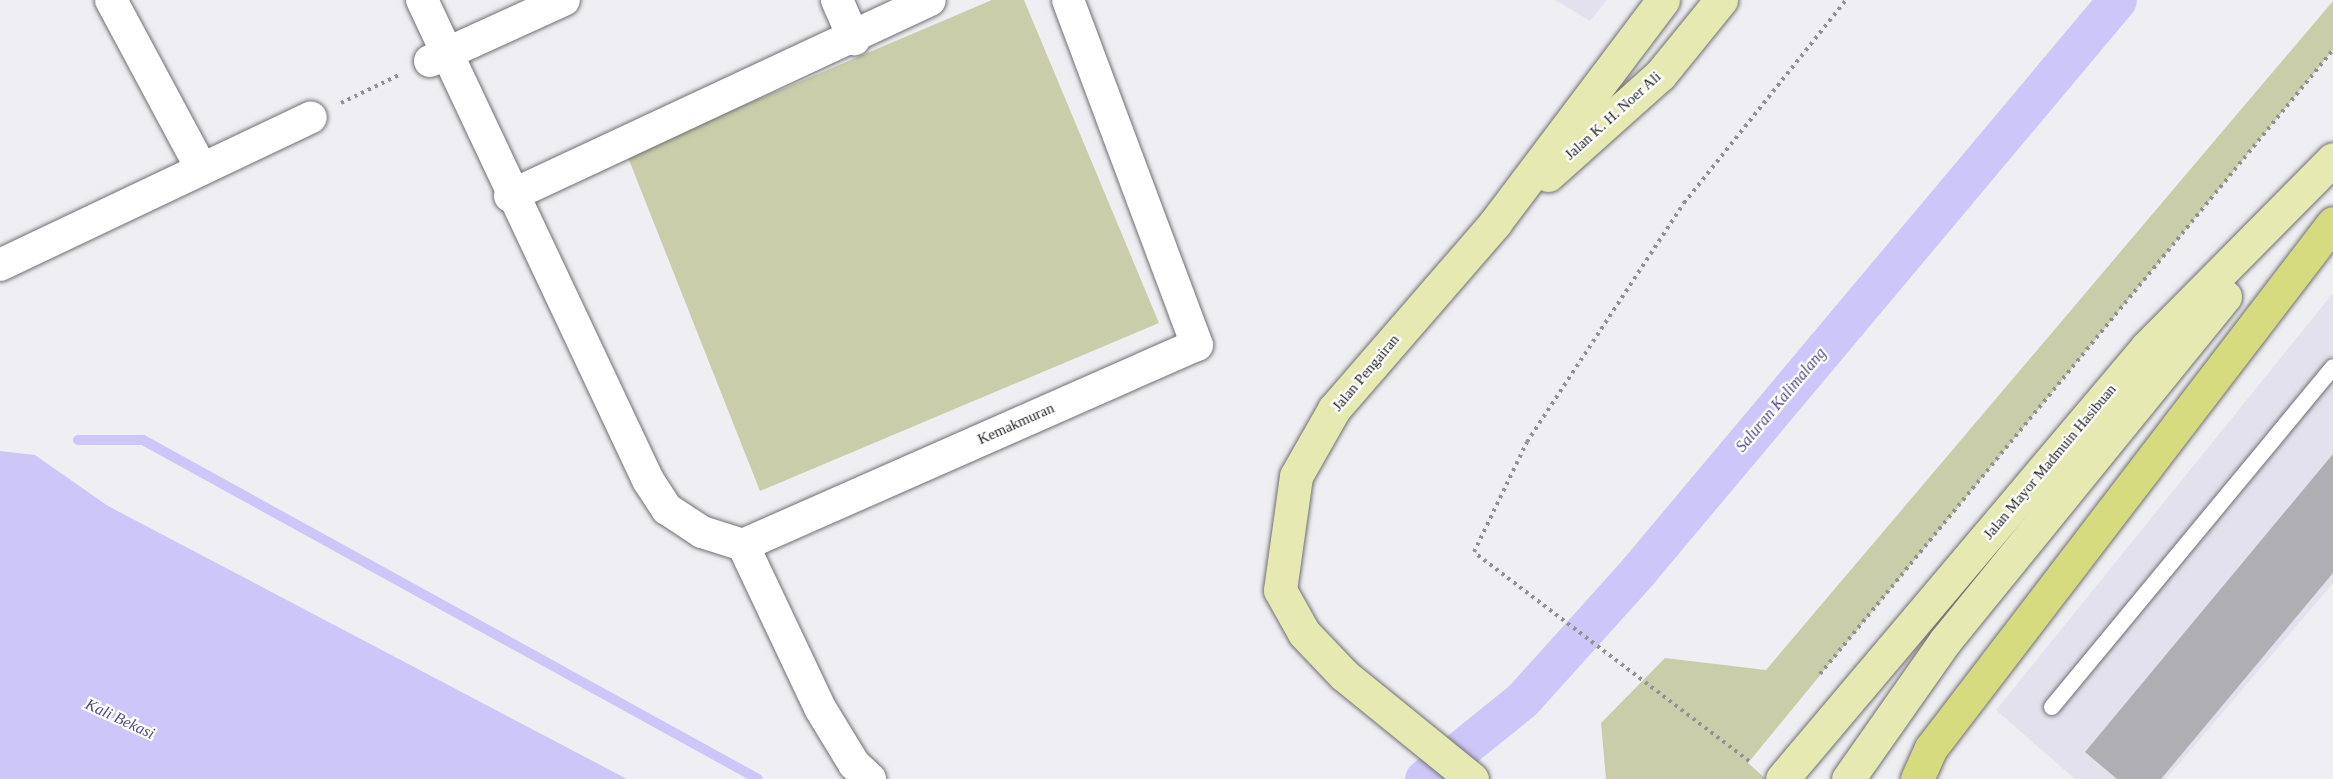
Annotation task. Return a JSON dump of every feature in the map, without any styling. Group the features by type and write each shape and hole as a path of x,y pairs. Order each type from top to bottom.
{"highway":[{"path":"1917,779 1931,748 2333,223"}],"main road":[{"name":"Jalan Pengairan","path":"1472,779 1344,675 1304,633 1281,590 1296,476 1334,409 1495,222 1663,0"},
{"name":"Jalan K. H. Noer Ali","path":"1495,222 1660,75 1721,0"},
{"name":"Jalan Mayor Madmuin Hasibuan","path":"1782,779 2147,347 2333,159"},
{"name":"Jalan Mayor Madmuin Hasibuan","path":"1848,779 1945,641 2333,165"}],"street":[{"path":"111,0 201,168"},
{"path":"422,0 438,57 510,196 654,489 667,509 702,532 743,545 820,708 854,764 870,779"},
{"path":"438,57 564,0"},
{"path":"837,0 854,39"},
{"path":"510,196 854,39 930,0"},
{"name":"Kemakmuran","path":"743,545 1197,345 1068,0"},
{"path":"0,265 311,117"}],"lane":[{"path":"2052,707 2333,368"}],"path":[{"path":"1755,754 1748,763 1474,552 1527,442 1684,203 1846,0"},
{"path":"1815,680 2333,50"},
{"path":"311,117 438,57"}],"shaded area":[{"path":"1555,0 1607,0 1590,21"},
{"path":"2333,293 2333,583 2166,779 2075,779 1996,710"}],"green space":[{"path":"992,0 1024,0 1159,323 760,491 627,155"},
{"path":"2333,1 2333,50 1748,763 1766,779 1606,779 1601,723 1665,658 1766,670"}],"water":[{"name":"Kali Bekasi","path":"0,451 35,455 108,506 627,779 0,779"}],"building":[{"path":"2333,454 2333,573 2161,779 2117,779 2085,752"}],"waterway":[{"name":"Saluran Kalimalang","path":"1424,779 1522,700 1638,571 2117,0"},
{"path":"78,440 143,440 758,779"}]}
